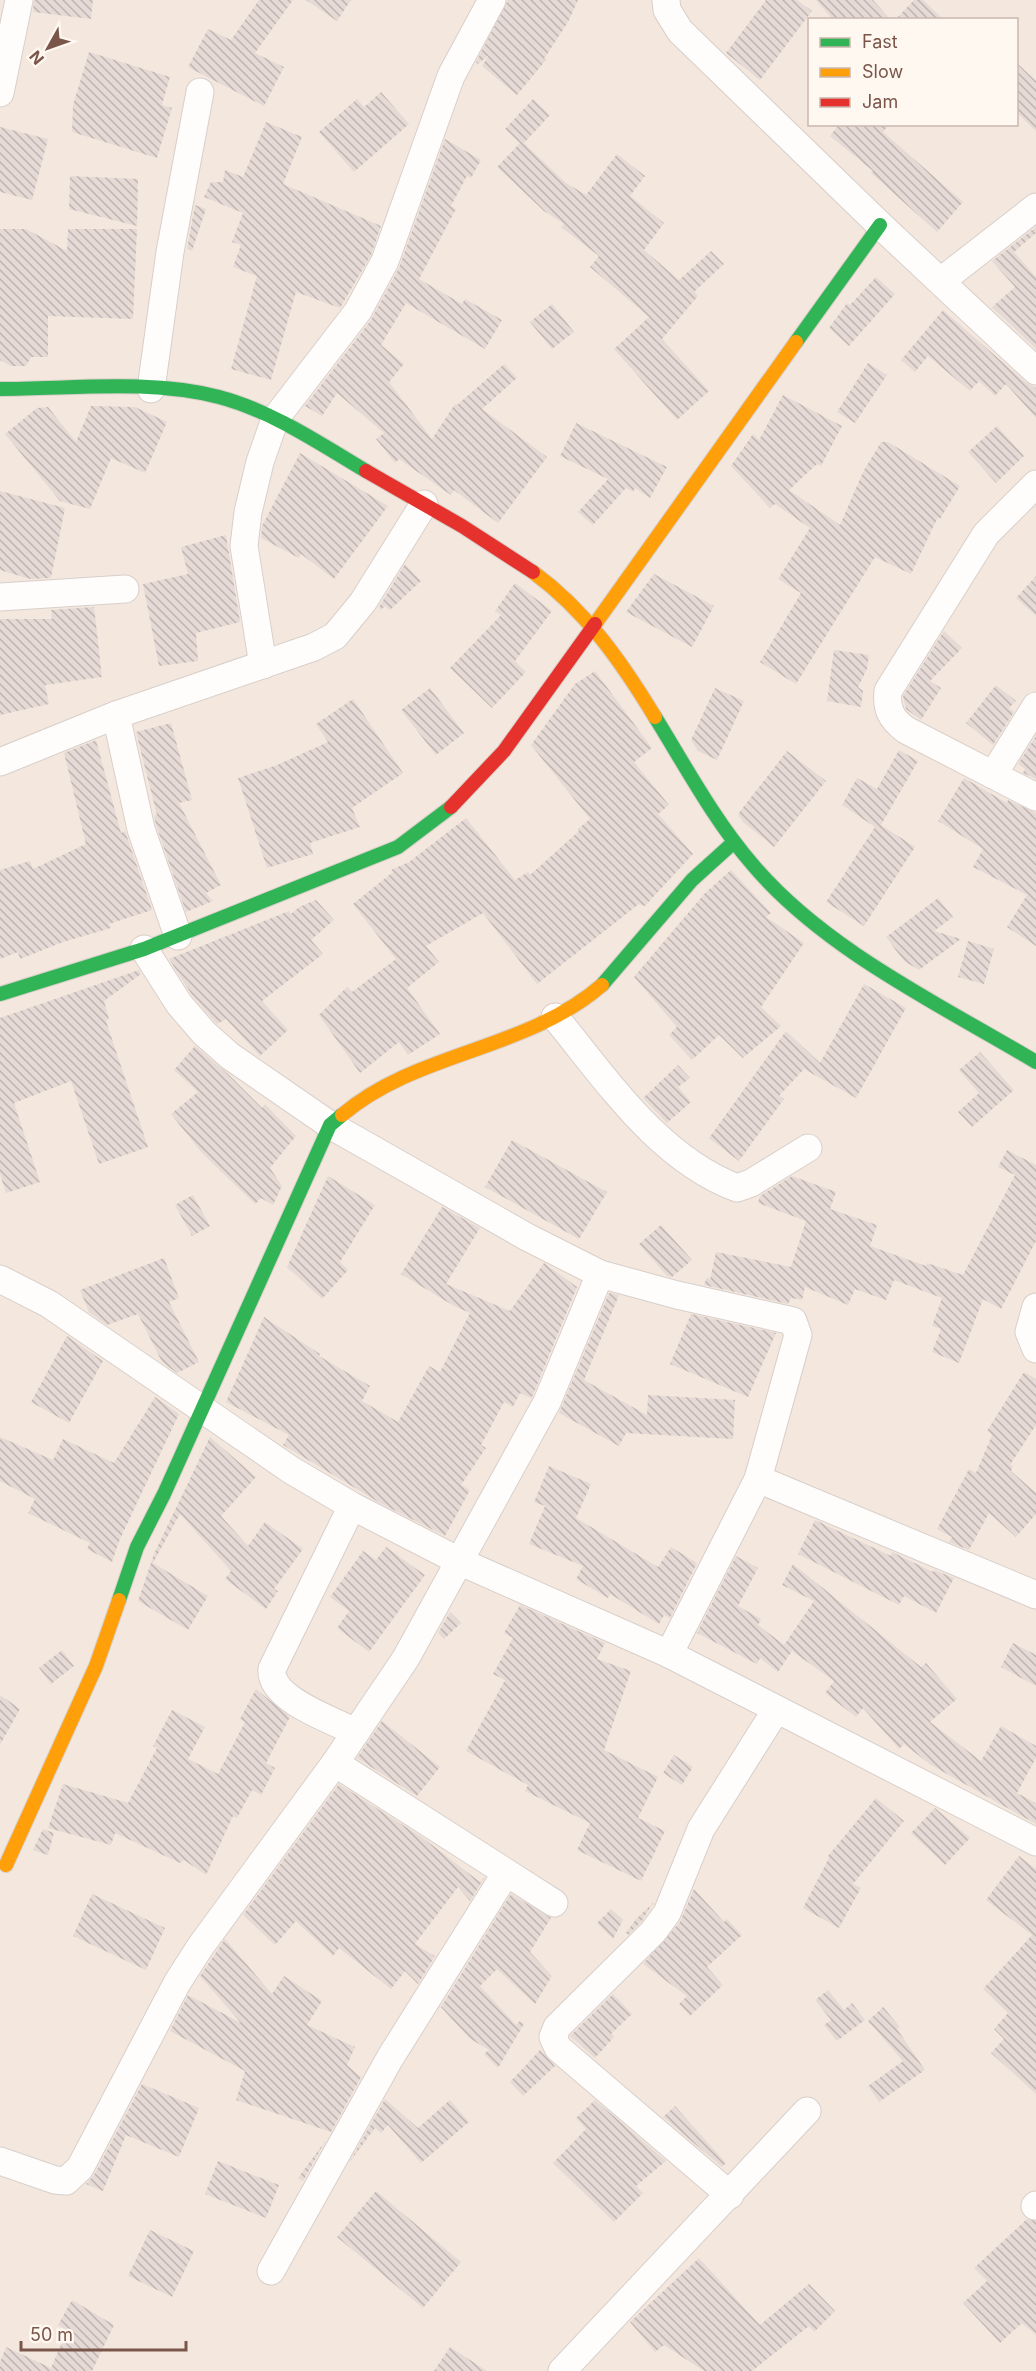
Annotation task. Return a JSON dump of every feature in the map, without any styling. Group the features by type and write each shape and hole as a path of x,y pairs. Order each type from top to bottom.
{"street":[{"path":"0,93 19,0"},
{"path":"263,665 244,546 248,512 260,462 275,419 358,312 371,290 385,261 451,76 492,0"},
{"path":"666,0 667,10 680,31 880,225 1036,371"},
{"path":"151,389 170,252 200,92"},
{"path":"941,280 1036,207"},
{"path":"0,993 144,949 398,847 447,811 504,751 880,225"},
{"path":"0,389 151,389 196,392 235,402 275,419 496,546 557,591 593,625 637,685 734,842 780,893 844,944 1036,1062"},
{"path":"1036,484 986,534 888,691 889,714 897,723 1036,797"},
{"path":"0,762 116,715 314,647 335,636 363,602 424,504"},
{"path":"0,597 125,589"},
{"path":"993,775 1036,706"},
{"path":"116,715 141,829 178,936"},
{"path":"6,1865 96,1666 137,1547 330,1125 363,1097 388,1082 531,1030 580,1003 604,983 692,879 734,842"},
{"path":"144,949 179,1004 204,1033 230,1056 330,1125 527,1237 600,1274 677,1295 793,1321 798,1335 758,1479 669,1654"},
{"path":"555,1017 631,1110 661,1140 719,1181 737,1188 750,1183 808,1148"},
{"path":"0,2161 55,2180 66,2181 73,2177 188,1965 335,1763 406,1658 461,1562 547,1402 600,1274"},
{"path":"0,1280 49,1304 291,1470 352,1506 461,1562 669,1654 1036,1842"},
{"path":"1036,1307 1029,1332 1036,1349"},
{"path":"758,1479 1036,1595"},
{"path":"352,1506 272,1669 271,1677 282,1694 356,1732"},
{"path":"730,2195 558,2048 553,2037 557,2028 653,1932 667,1913 701,1829 776,1710"},
{"path":"335,1763 554,1903"},
{"path":"271,2271 390,2058 506,1873"},
{"path":"562,2371 807,2111"}],"shaded area":[{"path":"0,0 1036,0 1036,2371 0,2371"}],"building":[{"path":"34,0 93,0 91,19 33,12"},
{"path":"259,0 293,0 255,53 284,67 264,106 188,67 208,29 231,40"},
{"path":"306,0 351,0 337,21"},
{"path":"508,0 578,0 568,22 544,59 546,60 517,95 482,66 489,55 478,64 476,62"},
{"path":"766,0 797,0 812,11 760,80 726,53"},
{"path":"816,0 873,0 889,18 831,18"},
{"path":"914,0 923,0 942,18 897,18"},
{"path":"89,52 170,77 162,105 172,108 157,158 72,132 73,105"},
{"path":"1018,64 1036,81 1036,131 1018,114"},
{"path":"381,92 409,124 354,172 319,132 357,99 364,107"},
{"path":"533,99 550,115 524,143 566,183 586,195 617,154 645,176 630,196 664,223 644,250 679,280 711,251 724,264 694,292 698,296 662,339 709,391 677,420 614,349 649,317 590,267 599,256 561,227 564,224 544,211 497,167 520,143 505,129"},
{"path":"266,122 302,137 283,184 381,226 371,255 340,308 296,292 271,380 231,369 257,276 233,267 241,245 232,242 243,213 204,197 211,182 223,182 225,170 243,177"},
{"path":"838,126 888,126 883,132 963,202 937,232 871,173 873,171 830,136"},
{"path":"0,127 48,139 32,200 0,192"},
{"path":"445,139 481,160 471,178 467,176 451,206 456,209 419,279 462,304 465,299 502,320 485,349 406,303 381,345 404,364 389,382 432,439 455,404 457,405 504,364 517,378 482,409 547,457 498,523 454,490 451,495 399,459 395,463 376,439 384,433 337,393 322,416 305,406 371,320 399,268"},
{"path":"70,176 138,179 137,226 69,209"},
{"path":"195,205 206,209 192,251 187,249"},
{"path":"1036,227 1036,233 1014,252 1036,277 1036,349 992,307 1015,287 992,261"},
{"path":"0,229 26,229 67,251 68,229 137,229 133,319 48,316 48,357 31,357 26,366 11,366 0,360"},
{"path":"876,277 895,294 849,346 829,328 847,303 850,305"},
{"path":"552,304 574,332 552,349 530,322"},
{"path":"943,310 1025,382 1036,388 1036,418 1006,384 995,396 979,381 970,391 928,356 915,372 901,360"},
{"path":"868,363 887,375 855,423 837,412"},
{"path":"783,395 842,426 821,466 817,464 789,490 840,525 863,472 881,442 888,442 960,486 940,519 938,517 911,574 875,557 796,684 760,662 801,593 778,579 810,528 775,504 770,508 731,466 753,434 759,440"},
{"path":"91,406 135,407 167,422 145,473 111,458 90,509 60,501 5,434 37,408 48,407 76,442"},
{"path":"576,423 667,467 650,498 635,488 633,492 626,488 593,525 578,512 608,479 560,456"},
{"path":"997,426 1024,456 996,483 968,452"},
{"path":"300,453 388,506 334,579 301,554 299,558 261,538 262,526"},
{"path":"0,491 65,508 51,578 30,579 0,570"},
{"path":"226,535 240,622 196,633 198,661 159,666 143,584 188,574 181,547"},
{"path":"405,564 421,581 390,610 385,606 381,610 379,607"},
{"path":"654,574 714,606 692,647 626,612"},
{"path":"1036,576 1036,616 1016,598"},
{"path":"515,583 552,611 515,661 526,672 492,708 450,668 501,615 495,611"},
{"path":"94,607 102,677 45,685 49,704 0,715 0,619 52,619 51,610"},
{"path":"944,631 962,648 930,681 941,688 921,720 906,709 903,696"},
{"path":"834,650 869,655 867,669 858,687 863,691 861,707 827,701"},
{"path":"595,671 652,748 634,762 669,805 658,814 693,854 645,906 639,904 537,984 483,913 426,946 439,962 407,988 440,1034 408,1055 399,1042 360,1073 319,1015 347,987 352,992 396,959 353,904 393,872 391,870 409,862 466,818 515,880 528,872 530,875 579,831 578,829 590,819 531,745 575,684"},
{"path":"996,685 1016,701 1009,708 1014,712 993,745 966,723"},
{"path":"430,688 464,733 436,755 401,710"},
{"path":"715,688 744,701 717,760 698,751 691,740"},
{"path":"353,699 403,773 352,808 360,827 310,843 313,854 267,868 238,778 277,765 328,742 316,724"},
{"path":"171,723 192,800 179,803 221,885 206,893 213,901 186,912 156,825 154,816 157,815 136,732"},
{"path":"1036,736 1036,779 1023,773 1025,769 1018,764"},
{"path":"96,740 121,833 125,831 152,910 109,924 111,928 63,942 20,959 18,952 0,959 0,870 30,861 33,869 86,844 64,753"},
{"path":"899,750 918,761 881,825 915,847 864,926 826,902 875,827 842,805 857,778 877,789"},
{"path":"787,751 826,781 774,847 743,822 738,814"},
{"path":"964,778 1007,803 1008,800 1036,813 1036,946 1007,927 1027,895 973,867 983,849 938,821"},
{"path":"731,870 771,913 766,917 804,943 761,1007 781,1026 743,1058 719,1035 692,1060 669,1035 677,1027 634,977 705,893"},
{"path":"938,898 953,917 934,931 961,939 919,970 904,961 886,937"},
{"path":"316,900 334,920 311,940 323,954 262,1001 288,1030 260,1056 226,1019 217,1024 215,1022 192,995 169,959 289,911 291,914 299,907"},
{"path":"968,941 994,949 984,984 958,977"},
{"path":"139,970 141,974 104,1001 109,1019 106,1021 148,1147 99,1164 71,1081 14,1103 40,1182 6,1193 0,1174 0,1018"},
{"path":"864,984 906,1008 856,1098 804,1069 779,1096 784,1099 739,1161 709,1138 786,1031 820,1063"},
{"path":"195,1046 228,1074 262,1108 265,1104 296,1136 270,1168 282,1186 273,1205 261,1198 255,1204 202,1153 171,1114 198,1092 174,1070"},
{"path":"980,1052 1014,1090 972,1127 958,1112 979,1093 959,1070"},
{"path":"678,1065 690,1078 678,1087 691,1102 667,1123 643,1098"},
{"path":"512,1140 607,1192 579,1239 485,1187"},
{"path":"1007,1150 1036,1165 1036,1241 1001,1309 983,1299 959,1363 932,1352 941,1329 932,1326 942,1298 894,1280 886,1300 855,1289 848,1305 805,1287 802,1300 791,1298 788,1304 704,1285 707,1277 710,1280 716,1252 791,1267 806,1221 758,1203 760,1196 792,1176 836,1192 830,1209 877,1225 870,1246 926,1266 927,1263 963,1275 1015,1175 998,1167"},
{"path":"328,1176 375,1205 340,1262 348,1270 322,1299 287,1267"},
{"path":"193,1195 210,1226 192,1236 175,1205"},
{"path":"442,1207 480,1228 446,1284 510,1311 544,1263 577,1287 533,1395 531,1398 520,1393 513,1407 504,1402 481,1445 486,1448 461,1485 470,1490 445,1536 380,1503 283,1445 289,1435 226,1402 264,1317 320,1354 319,1356 370,1386 362,1401 398,1422 429,1366 440,1372 470,1313 401,1274"},
{"path":"661,1225 692,1260 672,1277 667,1276 639,1244"},
{"path":"164,1258 179,1298 169,1302 199,1362 177,1373 162,1362 138,1314 107,1325 89,1312 80,1290"},
{"path":"609,1293 619,1295 584,1380 647,1415 648,1395 735,1400 733,1439 626,1433 619,1446 559,1413"},
{"path":"691,1314 776,1333 748,1397 670,1364"},
{"path":"67,1336 103,1361 69,1423 31,1402"},
{"path":"1024,1372 1036,1379 1036,1425 1010,1465 1013,1466 1011,1471 1036,1493 1036,1514 1016,1537 989,1513 969,1550 949,1542 952,1537 937,1529 969,1469 976,1473 992,1435 987,1431"},
{"path":"155,1397 179,1414 120,1539 112,1562 87,1549 90,1543 28,1513 35,1499 0,1481 0,1437 53,1460 63,1439 114,1463"},
{"path":"210,1437 256,1477 221,1516 248,1546 265,1522 303,1549 274,1589 278,1591 266,1609 225,1579 231,1571 180,1514 153,1563 208,1596 188,1630 138,1601 154,1554"},
{"path":"549,1466 591,1484 576,1518 658,1567 671,1547 697,1563 670,1618 664,1615 659,1624 610,1594 608,1598 576,1579 583,1566 529,1544 545,1506 534,1502"},
{"path":"815,1520 891,1556 892,1552 933,1572 934,1570 954,1578 936,1613 904,1596 899,1605 798,1554"},
{"path":"386,1547 425,1575 369,1652 337,1628 349,1611 330,1597 363,1551 376,1560"},
{"path":"736,1556 758,1568 738,1606 761,1619 758,1625 784,1645 814,1601 782,1585 793,1564 921,1667 926,1663 957,1699 930,1722 981,1761 1001,1726 1036,1746 1036,1758 1017,1793 1036,1803 1036,1824 931,1765 904,1744 899,1749 863,1708 856,1717 825,1693 834,1681 792,1651 778,1672 760,1658 757,1664 697,1633"},
{"path":"520,1605 605,1643 597,1659 631,1671 604,1750 658,1777 638,1818 665,1831 641,1881 577,1850 590,1823 525,1791 528,1785 466,1751 505,1680 493,1674 513,1638 504,1633"},
{"path":"450,1612 461,1623 444,1639 438,1633"},
{"path":"1013,1643 1036,1655 1036,1686 1001,1667"},
{"path":"62,1650 74,1666 51,1684 39,1668"},
{"path":"256,1689 290,1717 266,1763 275,1768 261,1795 252,1790 237,1818 233,1816 206,1875 184,1860 180,1863 115,1833 111,1845 48,1828 63,1784 128,1803 157,1748 153,1746 172,1710 205,1727 188,1759 218,1774 245,1722 240,1719"},
{"path":"0,1695 20,1709 0,1745"},
{"path":"382,1721 440,1767 417,1796 357,1758"},
{"path":"674,1755 693,1767 682,1785 663,1773"},
{"path":"339,1784 423,1838 480,1882 485,1877 470,1901 458,1887 415,1944 435,1956 418,1984 405,1971 391,1989 339,1948 333,1956 296,1921 275,1945 243,1915"},
{"path":"876,1798 904,1821 853,1884 861,1888 839,1928 803,1908 828,1856"},
{"path":"935,1808 970,1838 945,1865 911,1833"},
{"path":"43,1829 54,1833 48,1855 33,1850"},
{"path":"1019,1856 1036,1869 1036,2094 991,2053 1004,2039 994,2029 1008,2013 983,1989 1032,1935 986,1900"},
{"path":"694,1889 724,1922 727,1919 742,1935 707,1967 723,1985 690,2016 679,2004 687,1996 643,1964 680,1922"},
{"path":"92,1894 165,1928 146,1970 73,1936"},
{"path":"511,1894 551,1918 530,1952 552,1976 535,2004 497,1969 480,1986 516,2025 520,2021 524,2024 498,2068 484,2054 489,2050 469,2038 441,2007"},
{"path":"654,1902 641,1922 628,1935 626,1933 636,1919"},
{"path":"611,1909 623,1920 613,1939 597,1923"},
{"path":"225,1939 272,1994 284,1976 322,2001 307,2025 355,2047 347,2065 361,2077 331,2132 236,2100 245,2071 170,2031 188,1995 241,2023 200,1976"},
{"path":"828,1990 844,2010 852,2003 865,2020 837,2041 824,2025 831,2020 815,2000"},
{"path":"613,1994 632,2014 611,2034 614,2037 595,2058 570,2036"},
{"path":"883,2007 900,2027 897,2029 925,2070 879,2102 868,2086 903,2061 868,2021"},
{"path":"540,2050 555,2066 523,2096 510,2082"},
{"path":"142,2084 199,2108 179,2157 126,2135 103,2191 86,2184 94,2175"},
{"path":"385,2099 418,2128 450,2100 469,2122 421,2163 388,2125 381,2133 375,2128 349,2163"},
{"path":"595,2100 666,2161 636,2186 643,2193 614,2222 553,2163 586,2129 576,2118"},
{"path":"675,2106 726,2163 722,2167 663,2117"},
{"path":"326,2140 303,2181 298,2178"},
{"path":"218,2161 279,2185 266,2218 205,2194"},
{"path":"376,2191 461,2262 423,2308 337,2237"},
{"path":"1027,2219 1036,2221 1036,2335 1022,2323 1000,2343 963,2303 987,2281 974,2268"},
{"path":"150,2230 194,2251 172,2297 128,2276"},
{"path":"699,2258 760,2325 809,2284 835,2311 814,2332 809,2326 752,2371 704,2371 664,2345 655,2352 630,2322"},
{"path":"72,2300 114,2325 92,2371 0,2371 0,2362 6,2347 51,2368 67,2331 58,2325"},
{"path":"450,2347 487,2371 434,2371"}],"traffic: fast":[{"path":"796,342 880,225"},
{"path":"0,389 138,387 192,391 219,397 276,419 366,471"},
{"path":"655,717 726,830 753,865 782,896 849,950 1036,1062"},
{"path":"0,994 144,949 398,847 451,807"},
{"path":"602,985 692,880 734,842"},
{"path":"119,1600 137,1547 164,1494 330,1125 342,1115"}],"traffic: slow":[{"path":"595,624 796,342"},
{"path":"533,572 570,603 586,620 629,676 655,717"},
{"path":"342,1115 372,1094 404,1077 540,1024 572,1007 602,985"},
{"path":"6,1865 96,1666 119,1600"}],"traffic: jam":[{"path":"366,471 462,526 533,572"},
{"path":"451,807 504,751 595,624"}]}
